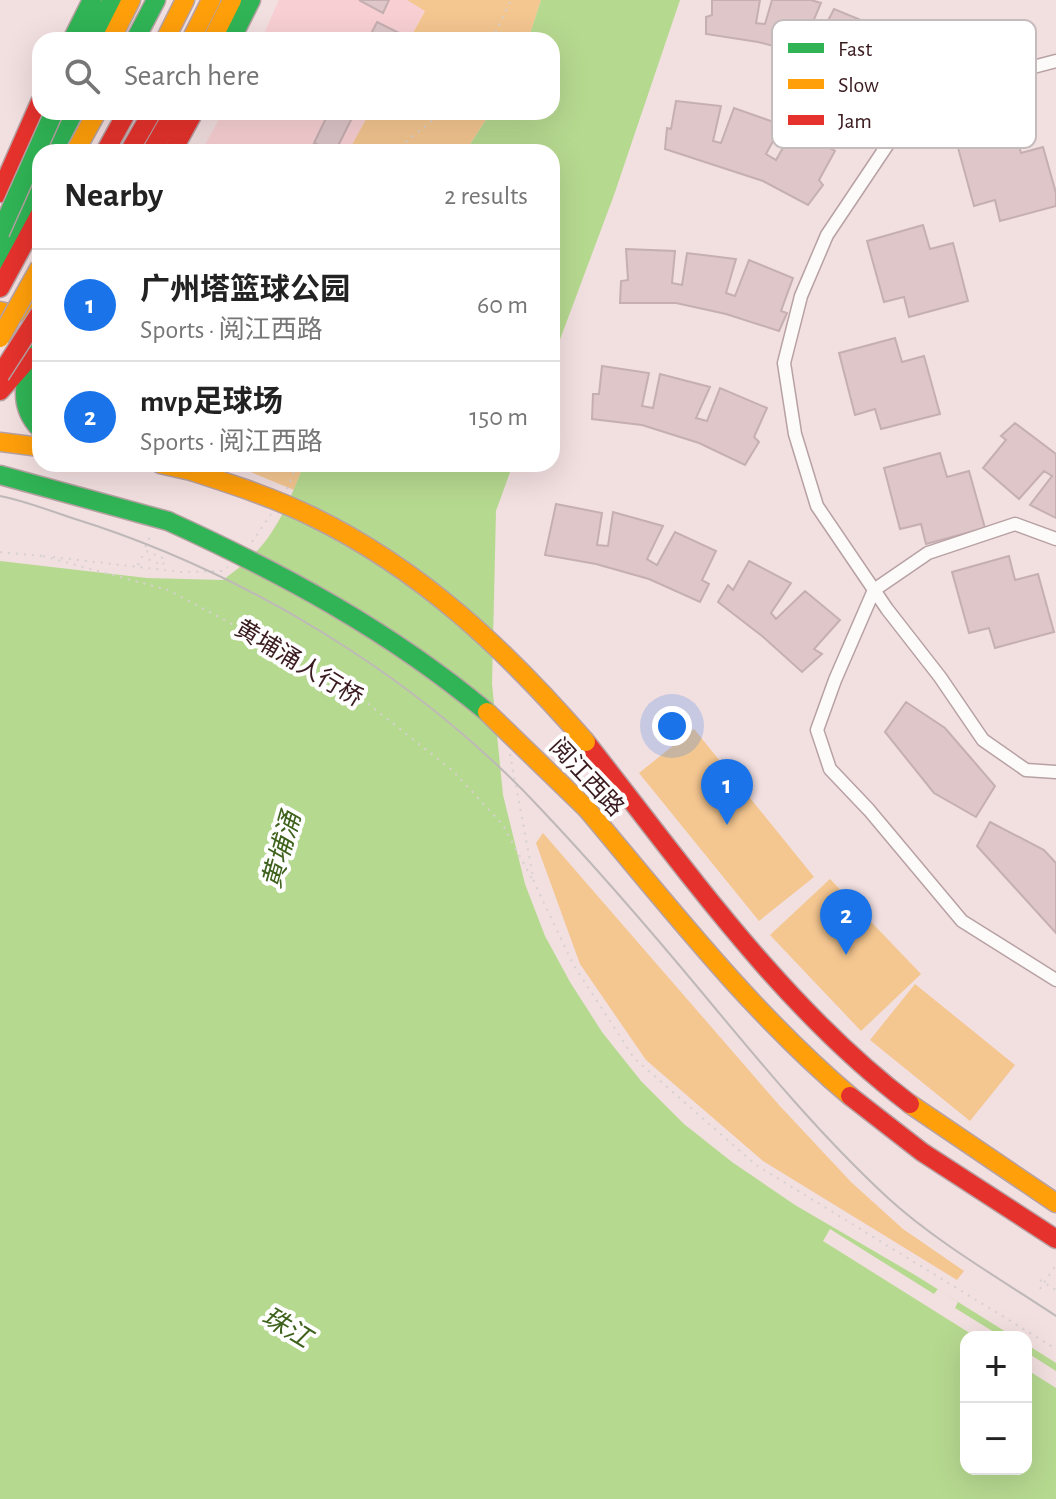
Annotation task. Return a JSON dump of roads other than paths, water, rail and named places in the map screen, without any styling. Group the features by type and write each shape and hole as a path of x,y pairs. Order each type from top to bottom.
{"main road":[{"path":"76,32 92,0"},
{"path":"95,32 112,0"},
{"path":"115,32 131,0"},
{"path":"139,32 156,0"},
{"path":"169,32 185,0"},
{"path":"195,32 211,0"},
{"path":"216,32 232,0"},
{"path":"235,32 251,0"},
{"path":"0,193 32,120"},
{"path":"40,144 50,120"},
{"path":"57,144 70,120"},
{"path":"79,144 93,120"},
{"path":"109,144 123,120"},
{"path":"134,144 147,120"},
{"path":"156,144 169,120"},
{"path":"176,144 190,120"},
{"path":"0,233 32,161"},
{"path":"0,219 32,184"},
{"path":"0,259 32,192"},
{"path":"0,288 32,229"},
{"path":"0,338 32,281"},
{"path":"0,311 18,315 32,304"},
{"path":"0,375 32,325"},
{"path":"0,352 15,355 32,350"},
{"path":"0,391 32,354"},
{"path":"32,364 22,395 32,419"},
{"path":"0,442 32,446"},
{"name":"阅江西路","path":"194,472 239,485 325,521 391,559 439,594 500,646 586,742 737,930 823,1026 888,1086 929,1118 1056,1203"},
{"name":"阅江西路","path":"0,475 160,526 281,576 379,633 491,715 587,809 708,952 797,1047 844,1091 940,1164 1056,1239"}],"street":[{"path":"1036,66 1056,61"},
{"path":"885,148 827,235 801,296 784,363 795,434 817,506 983,740 1026,770 1056,772"},
{"path":"1056,539 1015,524 928,553 874,590 817,730 830,769 869,810 962,921 1056,980"}],"water":[{"path":"541,0 680,0 614,195 560,340 560,144 470,144 486,120 560,120 560,32 531,32"},
{"path":"301,472 510,472 496,511 492,684 503,795 525,884 545,936 602,1032 641,1081 684,1124 732,1162 795,1205 1004,1331 960,1331 960,1475 1032,1475 1032,1348 1056,1363 1056,1499 0,1499 0,561 147,578 223,580 261,547 276,525"}],"tram line":[{"path":"0,496 136,540 200,567 323,633 382,671 437,713 490,758 560,829 644,923 793,1100 863,1174 927,1230 1056,1316"}],"place":[{"name":"广州塔篮球公园","path":"727,825"},
{"name":"mvp足球场","path":"846,955"}],"water label":[{"name":"黄埔涌","path":"281,850"},
{"name":"珠江","path":"287,1327"}]}
